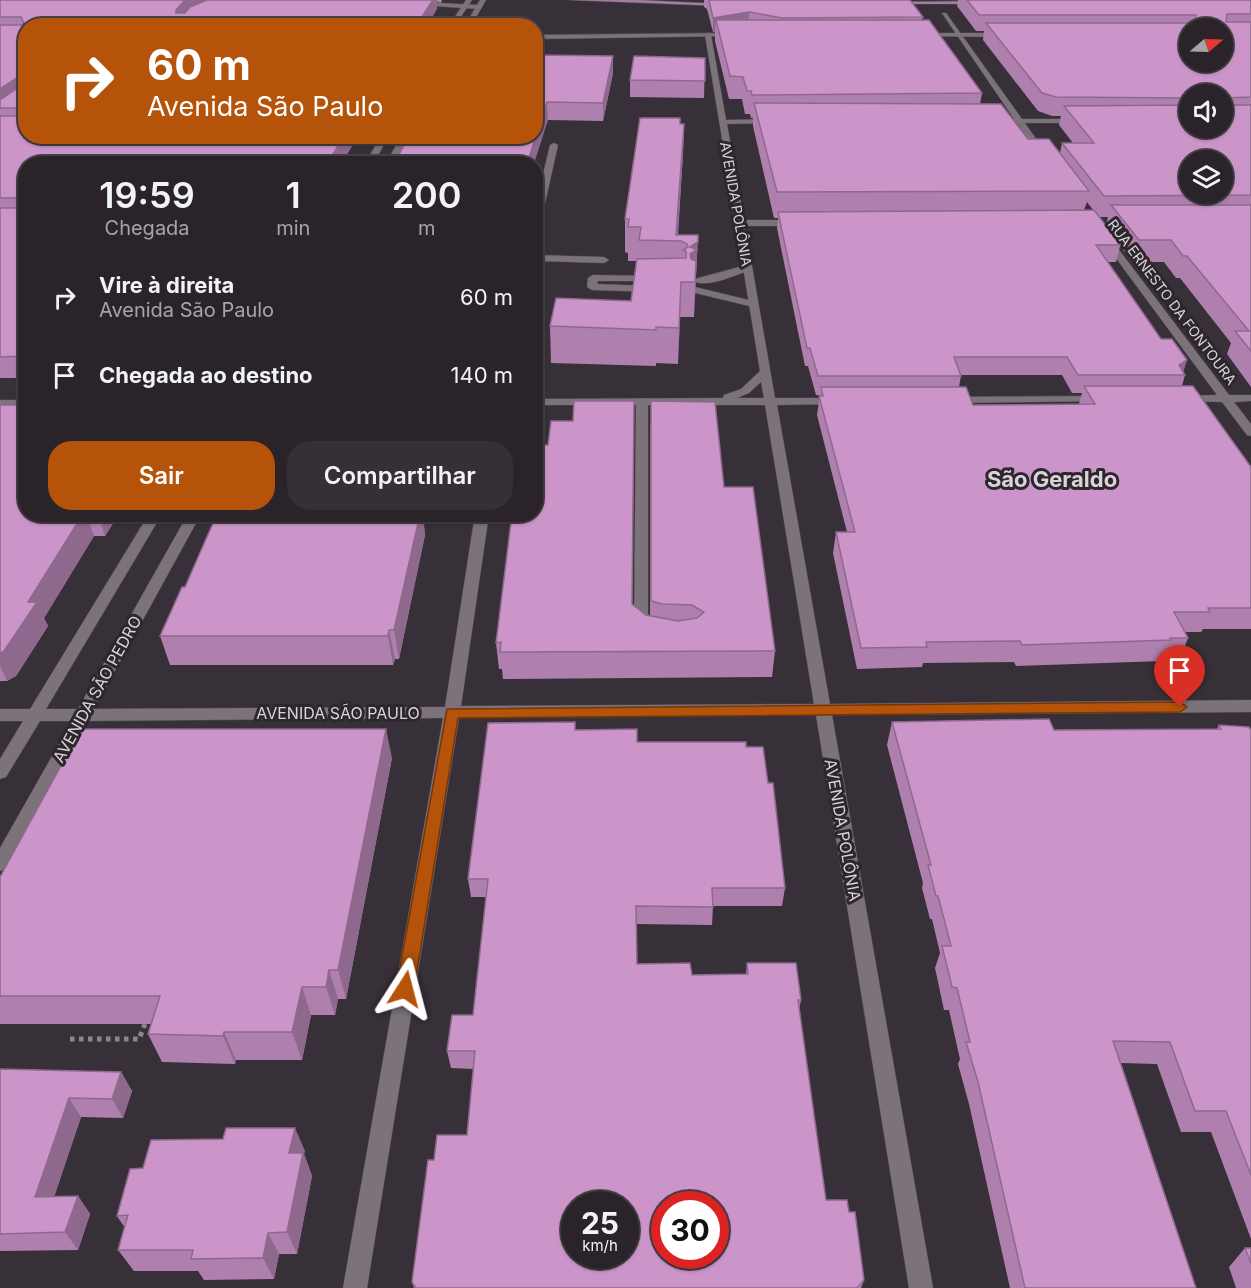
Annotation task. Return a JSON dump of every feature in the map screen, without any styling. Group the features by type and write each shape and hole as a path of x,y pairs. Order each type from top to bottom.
{"main road":[{"path":"572,0 731,4"},
{"path":"890,4 991,3"}],"street":[{"path":"473,18 483,0"},
{"path":"412,4 467,3 479,7"},
{"path":"457,18 467,3"},
{"path":"944,14 1053,167"},
{"path":"543,37 740,33"},
{"name":"AVENIDA POLÔNIA","path":"711,35 753,304 921,1288"},
{"path":"915,35 1017,35"},
{"path":"1007,121 1087,120"},
{"path":"723,122 782,122"},
{"path":"543,191 554,145"},
{"path":"740,223 810,222"},
{"name":"RUA ERNESTO DA FONTOURA","path":"1100,231 1251,432"},
{"path":"543,258 604,260"},
{"path":"747,268 696,285 753,304"},
{"path":"593,278 669,284 592,287 593,278"},
{"path":"716,278 719,294"},
{"path":"716,402 745,391 765,372"},
{"path":"1168,399 1251,398"},
{"path":"934,400 1110,399"},
{"path":"543,402 852,401"},
{"path":"642,402 640,623 644,634 653,636"},
{"path":"0,403 18,403"},
{"path":"0,773 151,522"},
{"name":"AVENIDA SÃO PEDRO","path":"0,864 191,522"},
{"path":"355,1288 452,712 481,522"},
{"name":"AVENIDA SÃO PAULO","path":"0,715 1251,706"}],"path":[{"path":"70,1039 140,1039 145,1024"}],"building":[{"path":"0,0 187,0 176,10 176,13 185,13 190,7 207,0 433,0 421,18 0,17"},
{"path":"709,0 910,0 923,17 782,18 749,12 713,18"},
{"path":"967,0 1251,0 1251,14 1227,14 1226,18 1196,18 1196,15 979,15"},
{"path":"716,20 929,20 982,93 752,95 751,91 747,91 743,77 730,76"},
{"path":"1233,22 1251,22 1251,97 1233,98 1233,84 1179,84 1179,98 1056,97 1042,93 986,23 1179,23 1179,72 1233,72"},
{"path":"0,25 18,25 18,77 0,89"},
{"path":"543,55 613,56 603,103 547,102 543,114"},
{"path":"634,56 705,58 705,81 630,80"},
{"path":"18,88 18,108 0,108 0,100"},
{"path":"754,103 1001,104 1028,139 1049,139 1089,191 777,192"},
{"path":"1179,105 1179,138 1233,138 1233,105 1251,105 1251,195 1233,195 1233,150 1179,150 1179,195 1104,196 1062,143 1094,143 1064,106"},
{"path":"0,116 18,116 18,144 339,144 332,156 18,156 18,198 0,198"},
{"path":"640,118 680,118 680,124 684,124 676,235 698,235 698,242 690,247 697,250 690,254 691,259 696,261 695,282 681,282 679,328 656,327 656,330 550,326 556,298 631,301 637,259 686,258 686,251 683,250 688,247 687,244 681,241 639,240 641,227 628,227 629,219 625,219"},
{"path":"405,144 533,144 530,156 398,156"},
{"path":"1111,205 1251,205 1251,351 1235,331 1249,331 1187,256 1183,256 1171,240 1139,240"},
{"path":"0,208 18,208 18,356 0,357"},
{"path":"1094,210 1121,245 1096,245 1161,339 1172,339 1187,360 1179,365 1185,375 1078,375 1067,357 954,357 961,376 818,376 810,348 807,348 778,212"},
{"path":"1084,386 1193,386 1251,467 1251,608 1208,608 1210,612 1174,612 1188,638 1170,638 1171,640 1022,645 1020,641 926,642 927,647 861,648 836,532 855,532 819,396 823,396 821,387 966,387 973,405 1095,404"},
{"path":"574,401 634,401 632,604 646,615 678,621 697,618 704,612 692,605 662,604 651,601 651,401 715,402 724,487 753,487 775,651 500,652 501,642 496,643 511,522 543,522 543,445 548,445 551,421 573,421"},
{"path":"0,405 18,405 18,522 78,522 28,602 37,602 0,654"},
{"path":"213,522 418,522 394,630 389,630 388,636 160,636 182,587 185,587"},
{"path":"1049,719 1054,730 1221,729 1219,725 1249,727 1251,730 1251,1175 1226,1111 1195,1111 1170,1042 1113,1041 1196,1288 1025,1288 978,1082 966,1042 970,1042 957,988 952,987 942,946 951,946 892,722"},
{"path":"575,722 575,730 637,729 637,742 746,742 746,747 763,747 768,783 773,783 785,888 712,888 713,907 636,906 637,964 690,963 692,975 748,974 747,963 796,963 801,1000 798,1000 826,1200 847,1200 849,1212 855,1212 864,1280 857,1288 416,1288 412,1282 428,1160 434,1160 437,1135 467,1135 475,1051 447,1051 452,1015 473,1015 488,879 468,879 488,723"},
{"path":"81,729 386,729 338,970 329,970 326,987 302,987 292,1032 224,1032 223,1036 148,1034 160,996 0,996 0,877"},
{"path":"0,1069 121,1072 112,1099 69,1098 35,1197 78,1196 65,1232 0,1234"},
{"path":"226,1128 295,1128 289,1153 303,1153 287,1232 268,1233 263,1258 191,1259 193,1250 118,1250 128,1215 117,1216 130,1169 143,1168 151,1140 223,1139"},
{"path":"1245,1248 1251,1248 1251,1263"}],"district":[{"name":"São Geraldo","path":"1052,479"}],"route":[{"path":"405,989 452,712 1180,707"}]}
